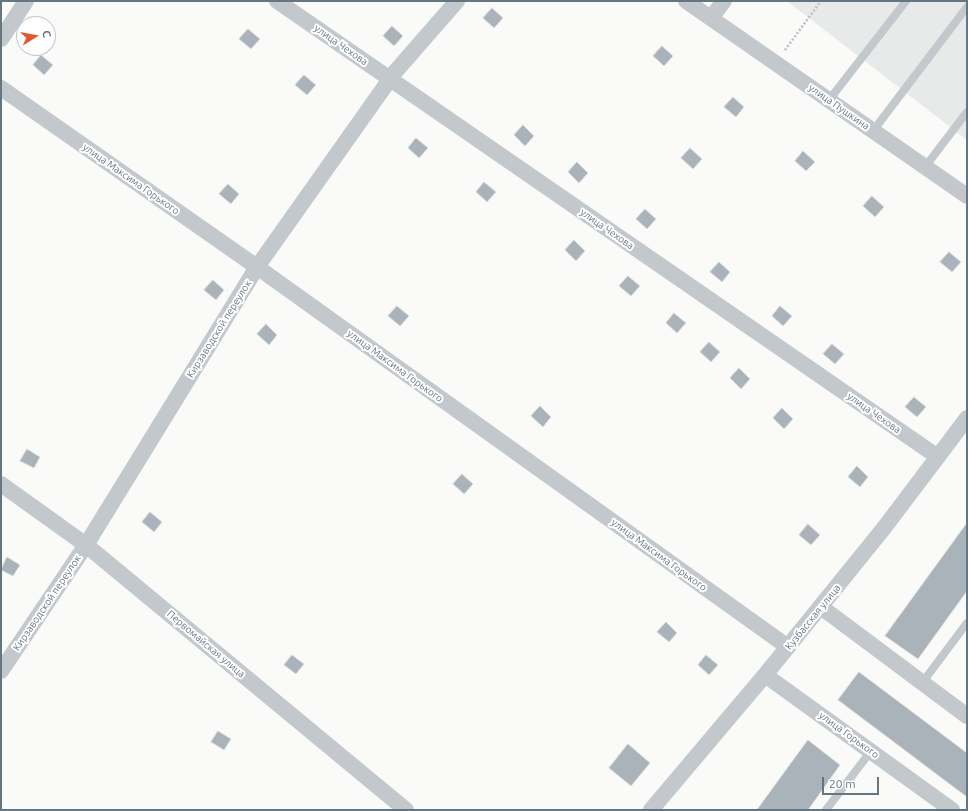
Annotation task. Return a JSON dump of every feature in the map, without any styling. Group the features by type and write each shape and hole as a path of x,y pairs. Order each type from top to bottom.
{"street":[{"path":"1,39 26,1"},
{"name":"улица Чехова","path":"277,1 938,457"},
{"name":"Кирзаводской переулок","path":"1,671 86,545 257,267 390,79 457,1"},
{"name":"улица Пушкина","path":"686,1 967,196"},
{"path":"711,18 724,1"},
{"name":"улица Максима Горького","path":"1,88 257,267 788,647"},
{"name":"Кузбасская улица","path":"651,810 821,607 884,528 967,418"},
{"name":"Первомайская улица","path":"1,484 86,545 406,810"},
{"path":"821,607 967,716"},
{"name":"улица Горького","path":"765,675 952,810"}],"lane":[{"path":"830,100 906,1"},
{"path":"873,131 967,7"},
{"path":"925,167 967,112"},
{"path":"922,683 967,623"},
{"path":"826,810 871,752"}],"path":[{"path":"776,63 821,1"}],"shaded area":[{"path":"787,1 967,1 967,140"}],"building":[{"path":"492,8 503,18 494,28 483,18"},
{"path":"392,26 403,36 394,46 383,36"},
{"path":"248,29 260,39 251,49 239,39"},
{"path":"662,46 673,56 664,66 653,56"},
{"path":"40,56 42,56 53,65 44,75 33,65"},
{"path":"304,75 316,85 307,95 295,85"},
{"path":"733,97 744,107 736,117 724,107"},
{"path":"523,125 534,136 525,146 514,135"},
{"path":"416,138 428,148 419,158 408,148"},
{"path":"690,148 702,159 693,169 681,158"},
{"path":"803,151 815,162 806,171 795,161"},
{"path":"577,162 588,173 579,183 568,172"},
{"path":"484,182 496,192 487,202 476,192"},
{"path":"228,184 239,194 231,204 219,194"},
{"path":"872,196 884,207 875,217 863,206"},
{"path":"645,209 656,219 647,229 636,219"},
{"path":"574,240 585,251 576,261 565,250"},
{"path":"949,252 961,262 952,272 940,262"},
{"path":"719,262 730,272 722,282 710,272"},
{"path":"628,276 640,286 631,296 619,286"},
{"path":"213,280 224,290 216,300 204,290"},
{"path":"397,306 409,316 400,326 388,316"},
{"path":"780,306 792,316 783,326 772,316"},
{"path":"674,313 686,323 677,333 666,323"},
{"path":"266,324 277,335 269,345 257,334"},
{"path":"709,342 720,352 711,362 700,352"},
{"path":"832,344 844,354 835,364 823,354"},
{"path":"739,368 750,379 741,389 730,378"},
{"path":"914,397 926,407 917,417 905,407"},
{"path":"540,406 551,417 543,427 531,416"},
{"path":"782,408 793,419 784,429 773,418"},
{"path":"27,449 40,457 34,468 20,461"},
{"path":"857,466 868,477 860,487 848,477"},
{"path":"462,474 473,484 464,494 453,484"},
{"path":"150,512 162,522 154,532 142,522"},
{"path":"967,523 967,591 918,659 885,636"},
{"path":"808,524 820,535 811,545 799,535"},
{"path":"7,557 20,565 13,576 1,570"},
{"path":"666,622 677,633 669,642 657,632"},
{"path":"292,655 304,664 296,674 284,665"},
{"path":"706,655 718,665 709,675 698,665"},
{"path":"859,672 967,753 967,797 838,700"},
{"path":"218,731 231,739 224,750 211,742"},
{"path":"808,740 840,765 808,810 757,810"},
{"path":"628,744 650,763 631,786 609,768"}]}
